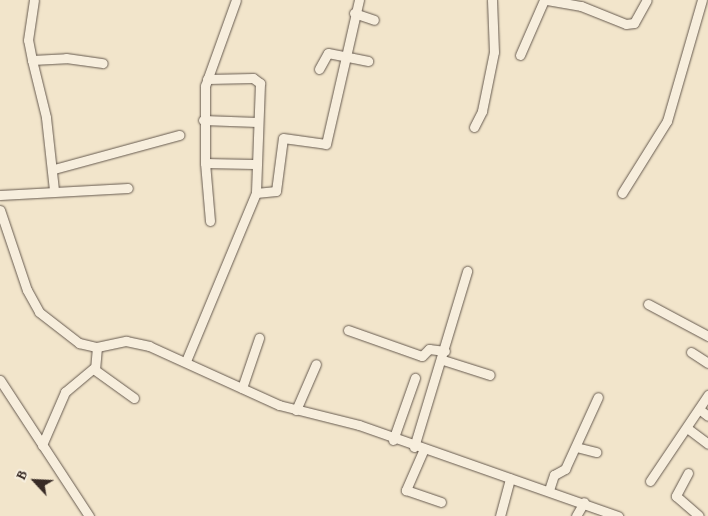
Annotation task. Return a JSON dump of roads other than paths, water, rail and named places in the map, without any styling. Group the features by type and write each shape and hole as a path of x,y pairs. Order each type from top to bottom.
{"street":[{"path":"34,0 28,40 54,170 54,190"},
{"path":"210,221 203,120 207,79 236,0"},
{"path":"256,193 276,191 283,138 325,146 354,13 359,0"},
{"path":"474,127 482,111 494,52 492,0"},
{"path":"520,55 545,0 582,6 626,24 634,23 647,0"},
{"path":"622,194 666,121 702,0"},
{"path":"354,13 374,20"},
{"path":"320,69 328,53 345,54 368,61"},
{"path":"32,60 66,58 103,63"},
{"path":"207,79 258,80 254,164"},
{"path":"203,120 257,122"},
{"path":"54,170 179,135"},
{"path":"186,361 256,193 259,169 254,164 205,163"},
{"path":"0,195 54,190 128,188"},
{"path":"0,210 27,290 39,312 79,343 97,347 126,341 186,361 242,388 296,410 359,425 423,451 549,490 618,516"},
{"path":"414,447 444,356 467,271"},
{"path":"648,304 708,336"},
{"path":"348,330 422,356 429,349 490,374"},
{"path":"242,388 259,338"},
{"path":"42,445 65,392 94,368 97,347"},
{"path":"691,352 708,364"},
{"path":"296,410 316,364"},
{"path":"94,368 134,398"},
{"path":"393,440 414,378"},
{"path":"0,380 89,516"},
{"path":"650,480 708,395"},
{"path":"549,490 554,475 565,469 598,397"},
{"path":"699,409 708,416"},
{"path":"687,428 708,444"},
{"path":"576,447 596,452"},
{"path":"423,451 406,490 441,502"},
{"path":"688,473 676,496 699,516"},
{"path":"500,516 510,478"},
{"path":"576,516 584,502"}]}
